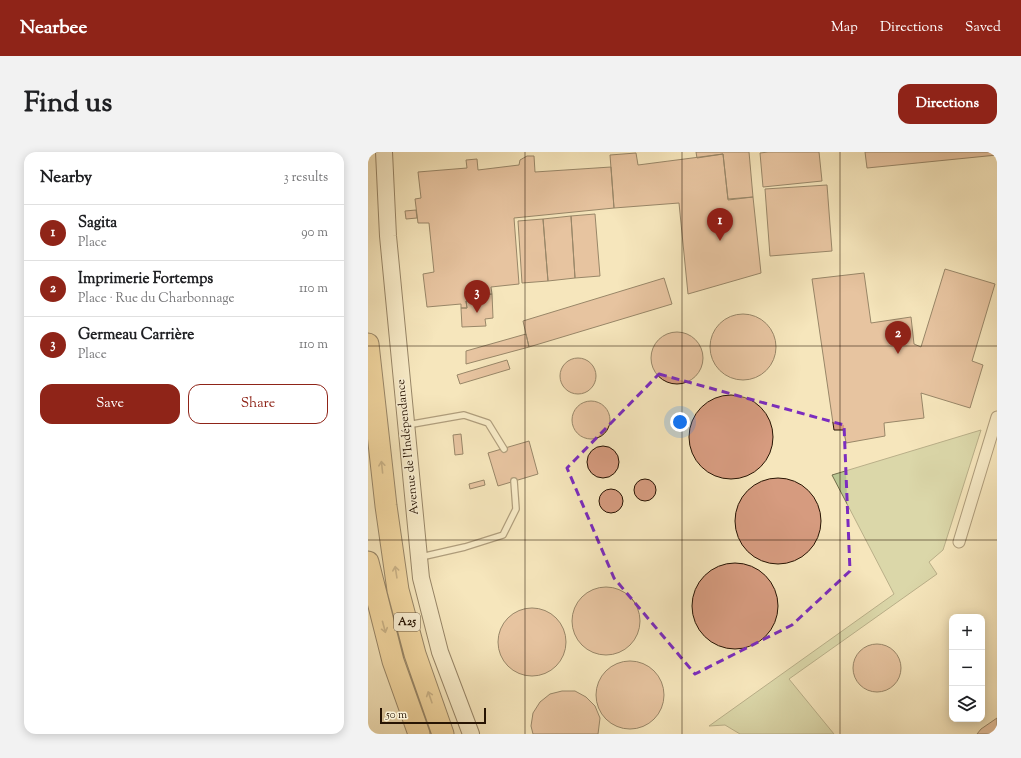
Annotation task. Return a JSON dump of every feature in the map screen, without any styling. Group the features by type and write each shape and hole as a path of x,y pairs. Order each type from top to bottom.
{"highway":[{"name":"A25","path":"368,344 386,506 398,590 415,654 443,734"},
{"name":"A25","path":"368,562 393,661 419,734"}],"main road":[{"name":"Avenue de l'Indépendance","path":"384,152 388,236 405,425 421,578 440,652 471,734"}],"street":[{"path":"959,542 997,417"}],"lane":[{"path":"405,425 464,415 488,423 504,448"},
{"path":"419,557 465,547 503,535 516,509 514,481"}],"highlighted area":[{"path":"659,374 844,425 850,571 792,625 695,674 614,578 567,468"}],"green space":[{"path":"981,430 943,550 929,562 937,574 789,679 834,734 740,734 725,725 709,726 894,594 832,475"}],"building":[{"path":"696,152 749,152 753,197 728,199 723,154 697,158"},
{"path":"819,152 822,181 763,187 760,153"},
{"path":"865,152 997,152 997,155 867,168"},
{"path":"636,153 638,165 723,154 728,200 753,197 761,273 688,294 679,203 614,208 610,155"},
{"path":"527,156 534,156 535,172 611,167 614,208 514,218 519,284 491,287 492,294 471,296 471,301 466,301 467,308 461,308 461,304 427,307 423,274 434,272 429,223 418,223 415,199 421,198 418,172 467,168 466,160 477,159 478,170 519,165 520,160"},
{"path":"827,185 832,251 770,256 765,189"},
{"path":"416,210 417,218 406,219 405,211"},
{"path":"595,214 600,276 575,278 571,216"},
{"path":"571,216 575,278 548,281 543,219"},
{"path":"543,219 548,281 522,283 518,221"},
{"path":"945,269 995,284 972,361 983,365 970,408 921,393 924,418 884,423 885,436 846,443 844,430 834,430 812,279 864,273 871,323 911,317 914,344 921,347"},
{"path":"664,278 672,304 529,347 523,321"},
{"path":"492,294 493,318 485,319 486,326 462,327 461,308 467,308 466,301 471,301 471,296"},
{"path":"743,314 755,317 766,324 773,335 776,347 773,359 766,370 755,377 743,380 731,377 720,370 713,359 710,347 713,335 720,324 731,317"},
{"path":"672,332 682,332 696,339 703,353 703,363 696,377 682,384 672,384 662,380 655,373 651,363 651,353 655,343 662,336"},
{"path":"526,334 529,347 466,364 466,351"},
{"path":"582,358 591,363 595,369 595,383 591,389 582,394 574,394 565,389 561,383 560,372 565,363 571,359"},
{"path":"507,360 510,369 460,384 457,375"},
{"path":"723,395 739,395 755,402 766,413 773,429 773,445 770,453 761,467 755,472 739,479 723,479 707,472 696,461 689,445 689,429 696,413 707,402"},
{"path":"591,401 604,407 610,420 604,433 591,439 578,433 572,420 578,407"},
{"path":"461,434 463,454 455,455 453,435"},
{"path":"529,441 538,474 498,486 488,453"},
{"path":"600,446 606,446 616,453 619,462 618,468 612,475 606,478 600,478 590,471 587,465 587,459 594,449"},
{"path":"778,478 794,481 802,485 814,497 818,505 821,521 818,537 814,545 802,557 794,561 778,564 762,561 754,557 742,545 738,537 735,521 738,505 742,497 754,485 762,481"},
{"path":"641,479 649,479 656,486 656,494 649,501 641,501 634,494 634,486"},
{"path":"484,480 485,485 470,489 469,484"},
{"path":"611,489 619,493 623,501 619,509 611,513 603,509 599,501 603,493"},
{"path":"735,563 751,566 759,570 771,582 775,590 778,606 775,622 771,630 759,642 751,646 735,649 719,646 711,642 699,630 695,622 692,606 695,590 699,582 711,570 719,566"},
{"path":"606,587 619,590 630,597 637,608 640,621 637,634 630,645 619,652 606,655 593,652 582,645 575,634 572,621 575,608 582,597 593,590"},
{"path":"532,608 545,611 556,618 563,629 566,642 563,655 556,666 545,673 532,676 519,673 508,666 501,655 498,642 501,629 508,618 519,611"},
{"path":"877,644 886,646 894,651 899,659 901,668 899,677 894,685 886,690 877,692 868,690 860,685 855,677 853,668 855,659 860,651 868,646"},
{"path":"630,661 643,664 654,671 661,682 664,695 661,708 654,719 643,726 630,729 617,726 606,719 599,708 596,695 599,682 606,671 617,664"},
{"path":"562,691 575,691 586,697 595,706 600,718 598,734 533,734 531,726 533,713 540,702 550,694"},
{"path":"997,718 997,734 977,734 981,729"}],"place":[{"name":"Sagita","path":"720,241"},
{"name":"Germeau Carrière","path":"477,313"},
{"name":"Imprimerie Fortemps","path":"898,354"}]}
